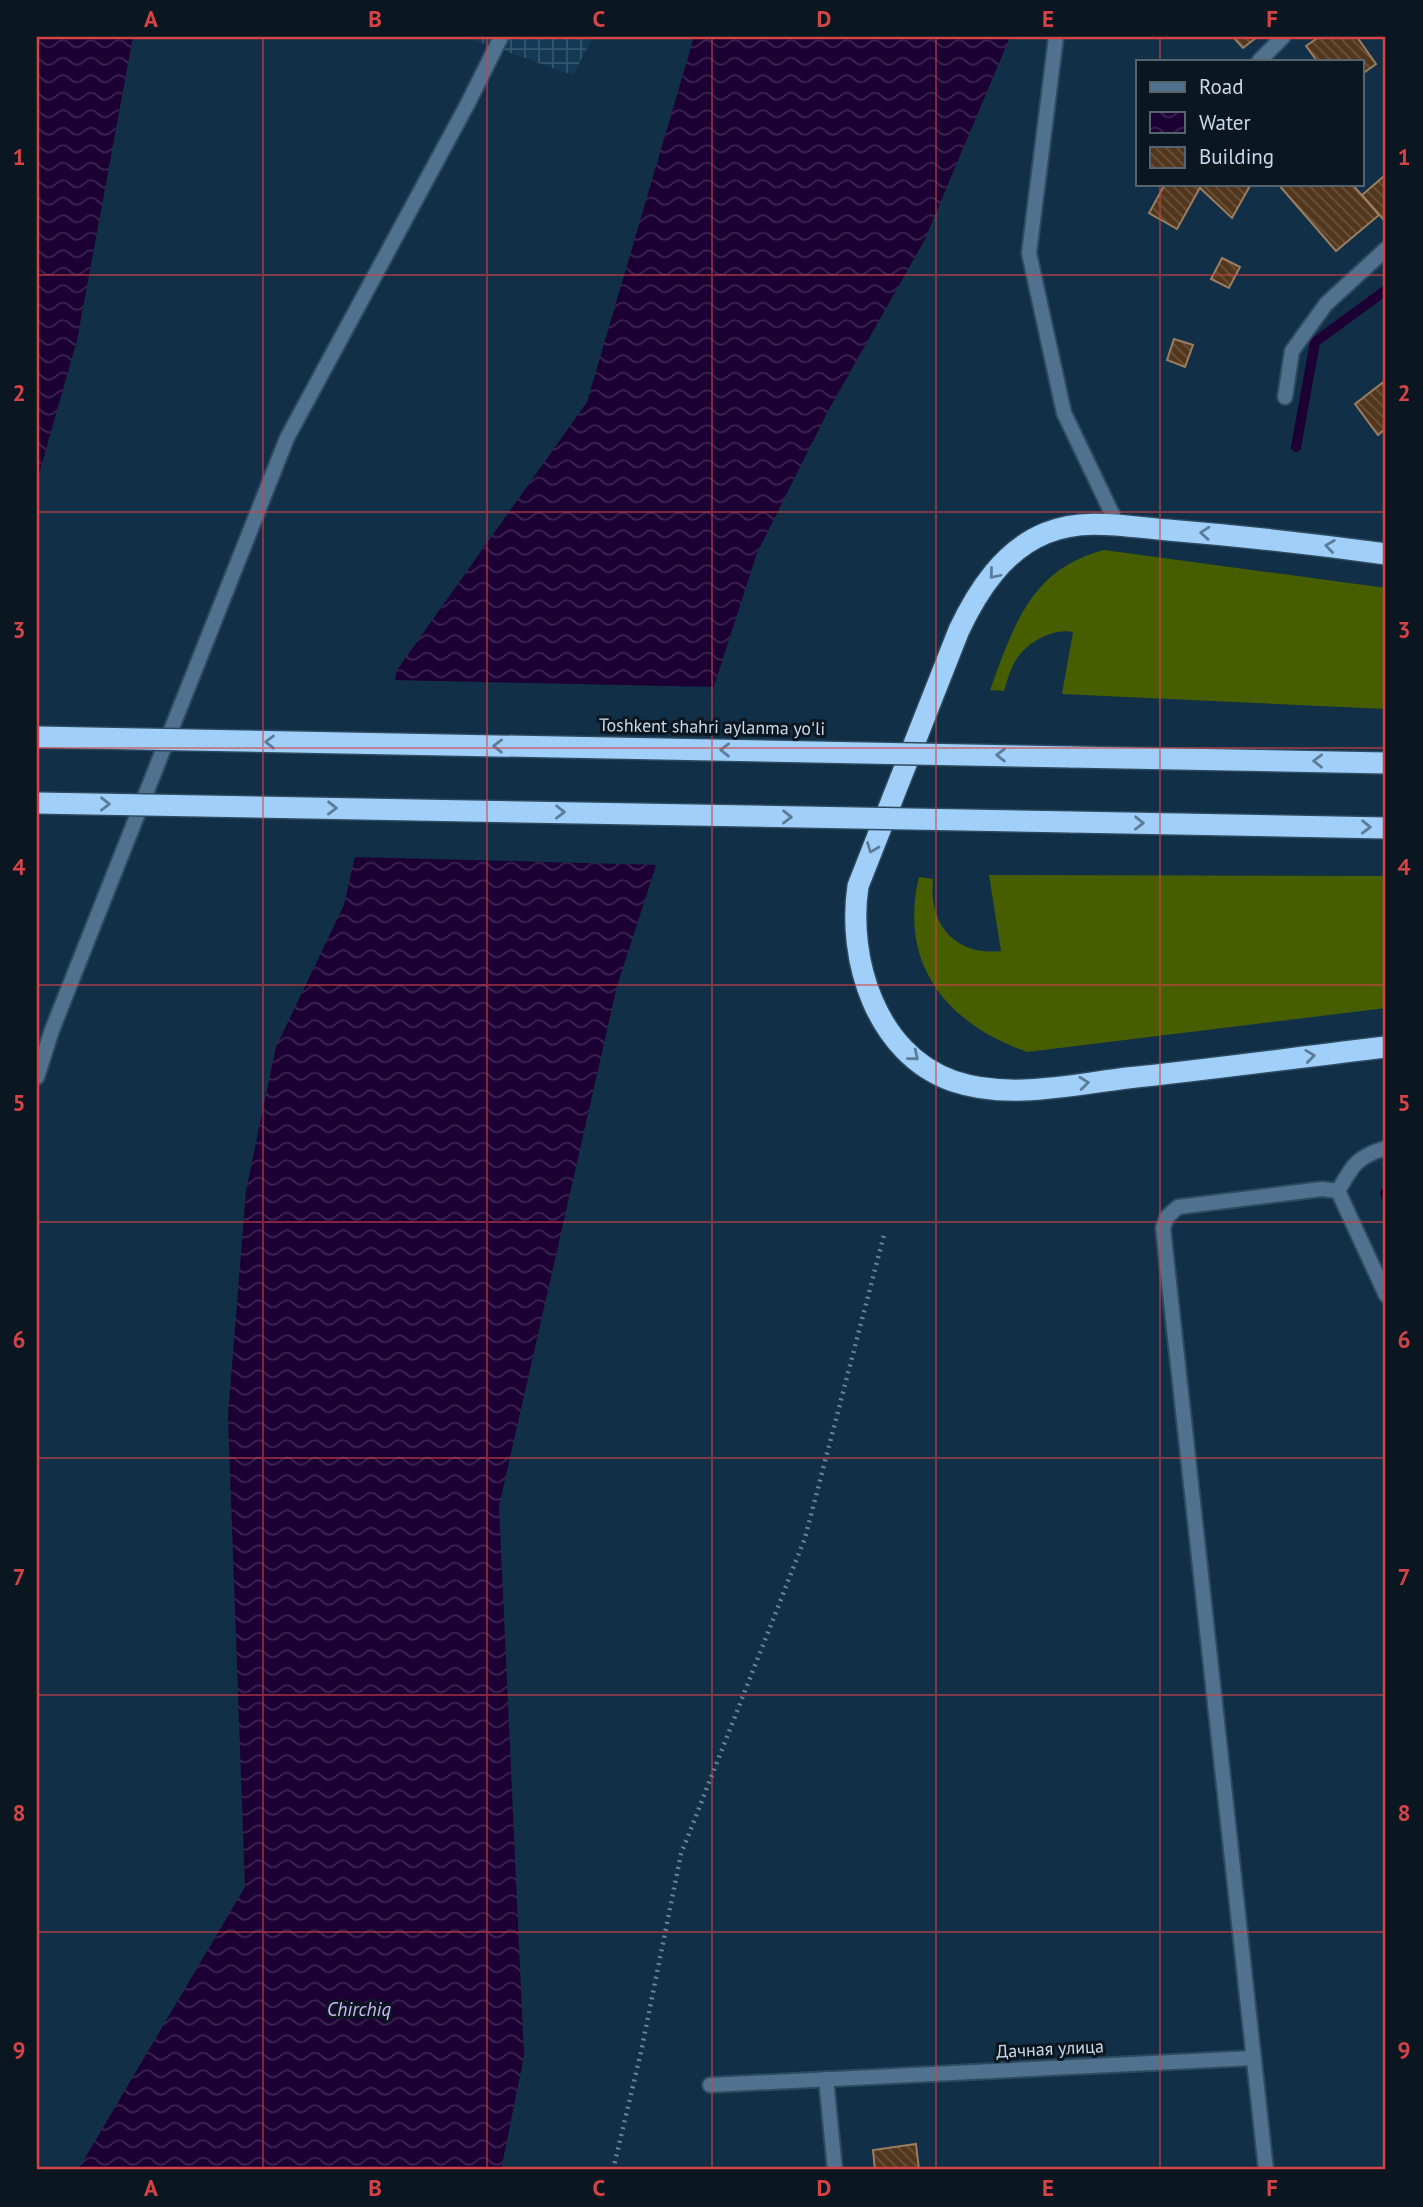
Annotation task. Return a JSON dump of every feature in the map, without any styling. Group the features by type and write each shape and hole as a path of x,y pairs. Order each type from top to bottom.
{"highway":[{"path":"1386,554 1273,538 1093,524 1069,526 1025,543 990,578 964,618 858,886 855,907 858,951 865,984 879,1013 904,1048 939,1074 961,1083 1016,1091 1386,1047"},
{"name":"Toshkent shahri aylanma yoʻli","path":"37,737 1386,763"},
{"path":"37,803 1386,828"}],"street":[{"path":"37,1077 51,1030 287,438 467,106 501,37"},
{"path":"1056,37 1029,253 1064,413 1118,526"},
{"path":"1260,60 1283,37"},
{"path":"1285,397 1292,351 1326,304 1386,249"},
{"path":"1338,1191 1351,1168 1366,1154 1386,1148"},
{"path":"1266,2170 1163,1228 1167,1217 1178,1208 1322,1189 1338,1191"},
{"path":"1338,1191 1386,1295"},
{"name":"Дачная улица","path":"710,2085 1253,2058"},
{"path":"826,2079 835,2170"}],"path":[{"path":"613,2170 641,2052 681,1854 805,1538 884,1235"}],"shaded area":[{"path":"465,37 593,37 573,75"}],"green space":[{"path":"1104,550 1386,588 1386,709 1062,694 1073,632 1065,631 1049,634 1027,647 1014,664 1004,691 990,690 1028,603 1058,571 1079,559"},
{"path":"989,875 1386,876 1386,1008 1027,1052 973,1025 952,1007 935,987 923,963 916,937 914,908 919,877 933,879 935,910 948,934 970,948 1001,951"}],"water":[{"path":"37,37 133,37 77,340 37,481"},
{"name":"Chirchiq","path":"694,37 1010,37 924,241 828,411 757,553 617,986 499,1506 524,2056 501,2170 78,2170 245,1887 228,1416 246,1191 276,1047 344,905 397,670 587,402"}],"pier":[{"path":"391,680 717,687 660,865 351,857"}],"building":[{"path":"1233,37 1257,37 1243,48"},
{"path":"1319,37 1357,37 1376,64 1364,73 1364,60 1316,60 1306,46"},
{"path":"1383,177 1386,181 1386,216 1383,219 1362,195"},
{"path":"1164,186 1201,186 1177,229 1149,213"},
{"path":"1201,186 1250,186 1232,218 1200,188"},
{"path":"1280,186 1354,186 1379,215 1336,251"},
{"path":"1222,258 1240,267 1229,288 1211,279"},
{"path":"1174,339 1193,345 1185,367 1167,360"},
{"path":"1386,380 1386,428 1378,435 1355,404"},
{"path":"916,2144 919,2170 875,2170 873,2150"}],"waterway":[{"path":"1296,447 1315,342 1386,290"}]}
